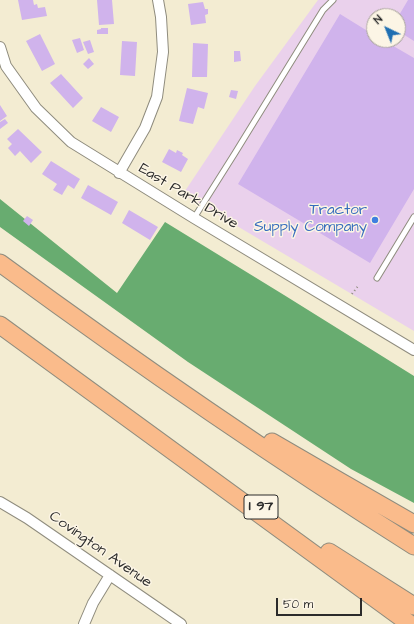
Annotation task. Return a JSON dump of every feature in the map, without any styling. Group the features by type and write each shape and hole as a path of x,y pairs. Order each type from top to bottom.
{"highway":[{"path":"0,263 142,364 287,464 414,546"},
{"name":"I 97","path":"0,325 110,405 259,506 362,574 414,606"},
{"path":"142,364 414,524"},
{"path":"110,405 410,624"}],"street":[{"path":"119,172 145,128 157,97 163,52 161,17 158,0"},
{"name":"East Park Drive","path":"0,47 6,66 36,108 71,142 194,218 414,350"},
{"name":"Covington Avenue","path":"0,502 28,518 181,624"},
{"path":"84,624 93,602 110,575"}],"lane":[{"path":"194,218 236,153 323,10 333,0"},
{"path":"377,278 414,216"}],"path":[{"path":"352,294 358,286"}],"shaded area":[{"path":"318,0 414,0 414,331 183,194 255,86"}],"green space":[{"path":"0,199 117,293 165,222 414,376 414,503 351,469 188,362 0,227"}],"building":[{"path":"18,0 33,0 34,5 37,4 38,8 45,7 47,16 22,20"},
{"path":"97,0 112,0 114,24 99,25"},
{"path":"408,0 414,0 414,41 406,36 406,8 403,8"},
{"path":"203,2 205,9 208,9 208,14 205,15 206,23 191,25 188,4"},
{"path":"340,14 366,30 366,48 397,48 414,58 414,189 370,263 238,184"},
{"path":"101,28 108,28 108,34 97,34 97,30"},
{"path":"40,34 55,64 42,71 26,41"},
{"path":"80,38 84,50 77,53 72,40"},
{"path":"90,40 94,52 88,54 83,42"},
{"path":"122,41 137,42 135,76 120,75"},
{"path":"193,43 208,44 207,77 192,77"},
{"path":"234,51 240,51 241,61 234,62"},
{"path":"89,58 94,64 88,69 83,64"},
{"path":"61,74 83,98 73,108 50,83"},
{"path":"187,88 208,93 204,109 198,107 193,124 179,121"},
{"path":"231,90 238,91 236,99 229,97"},
{"path":"0,105 7,116 0,121"},
{"path":"101,107 119,117 111,132 92,121"},
{"path":"5,119 8,123 0,129 0,122"},
{"path":"18,129 42,152 31,163 20,151 15,156 8,148 12,144 7,139"},
{"path":"169,149 176,153 177,150 183,153 182,155 188,159 181,172 162,162"},
{"path":"51,161 80,179 74,189 68,185 62,195 53,190 57,184 42,174"},
{"path":"88,185 118,202 111,215 81,198"},
{"path":"129,210 158,227 150,240 122,223"},
{"path":"27,216 33,220 29,226 23,221"}],"place":[{"name":"Tractor Supply Company","path":"375,220"}]}
